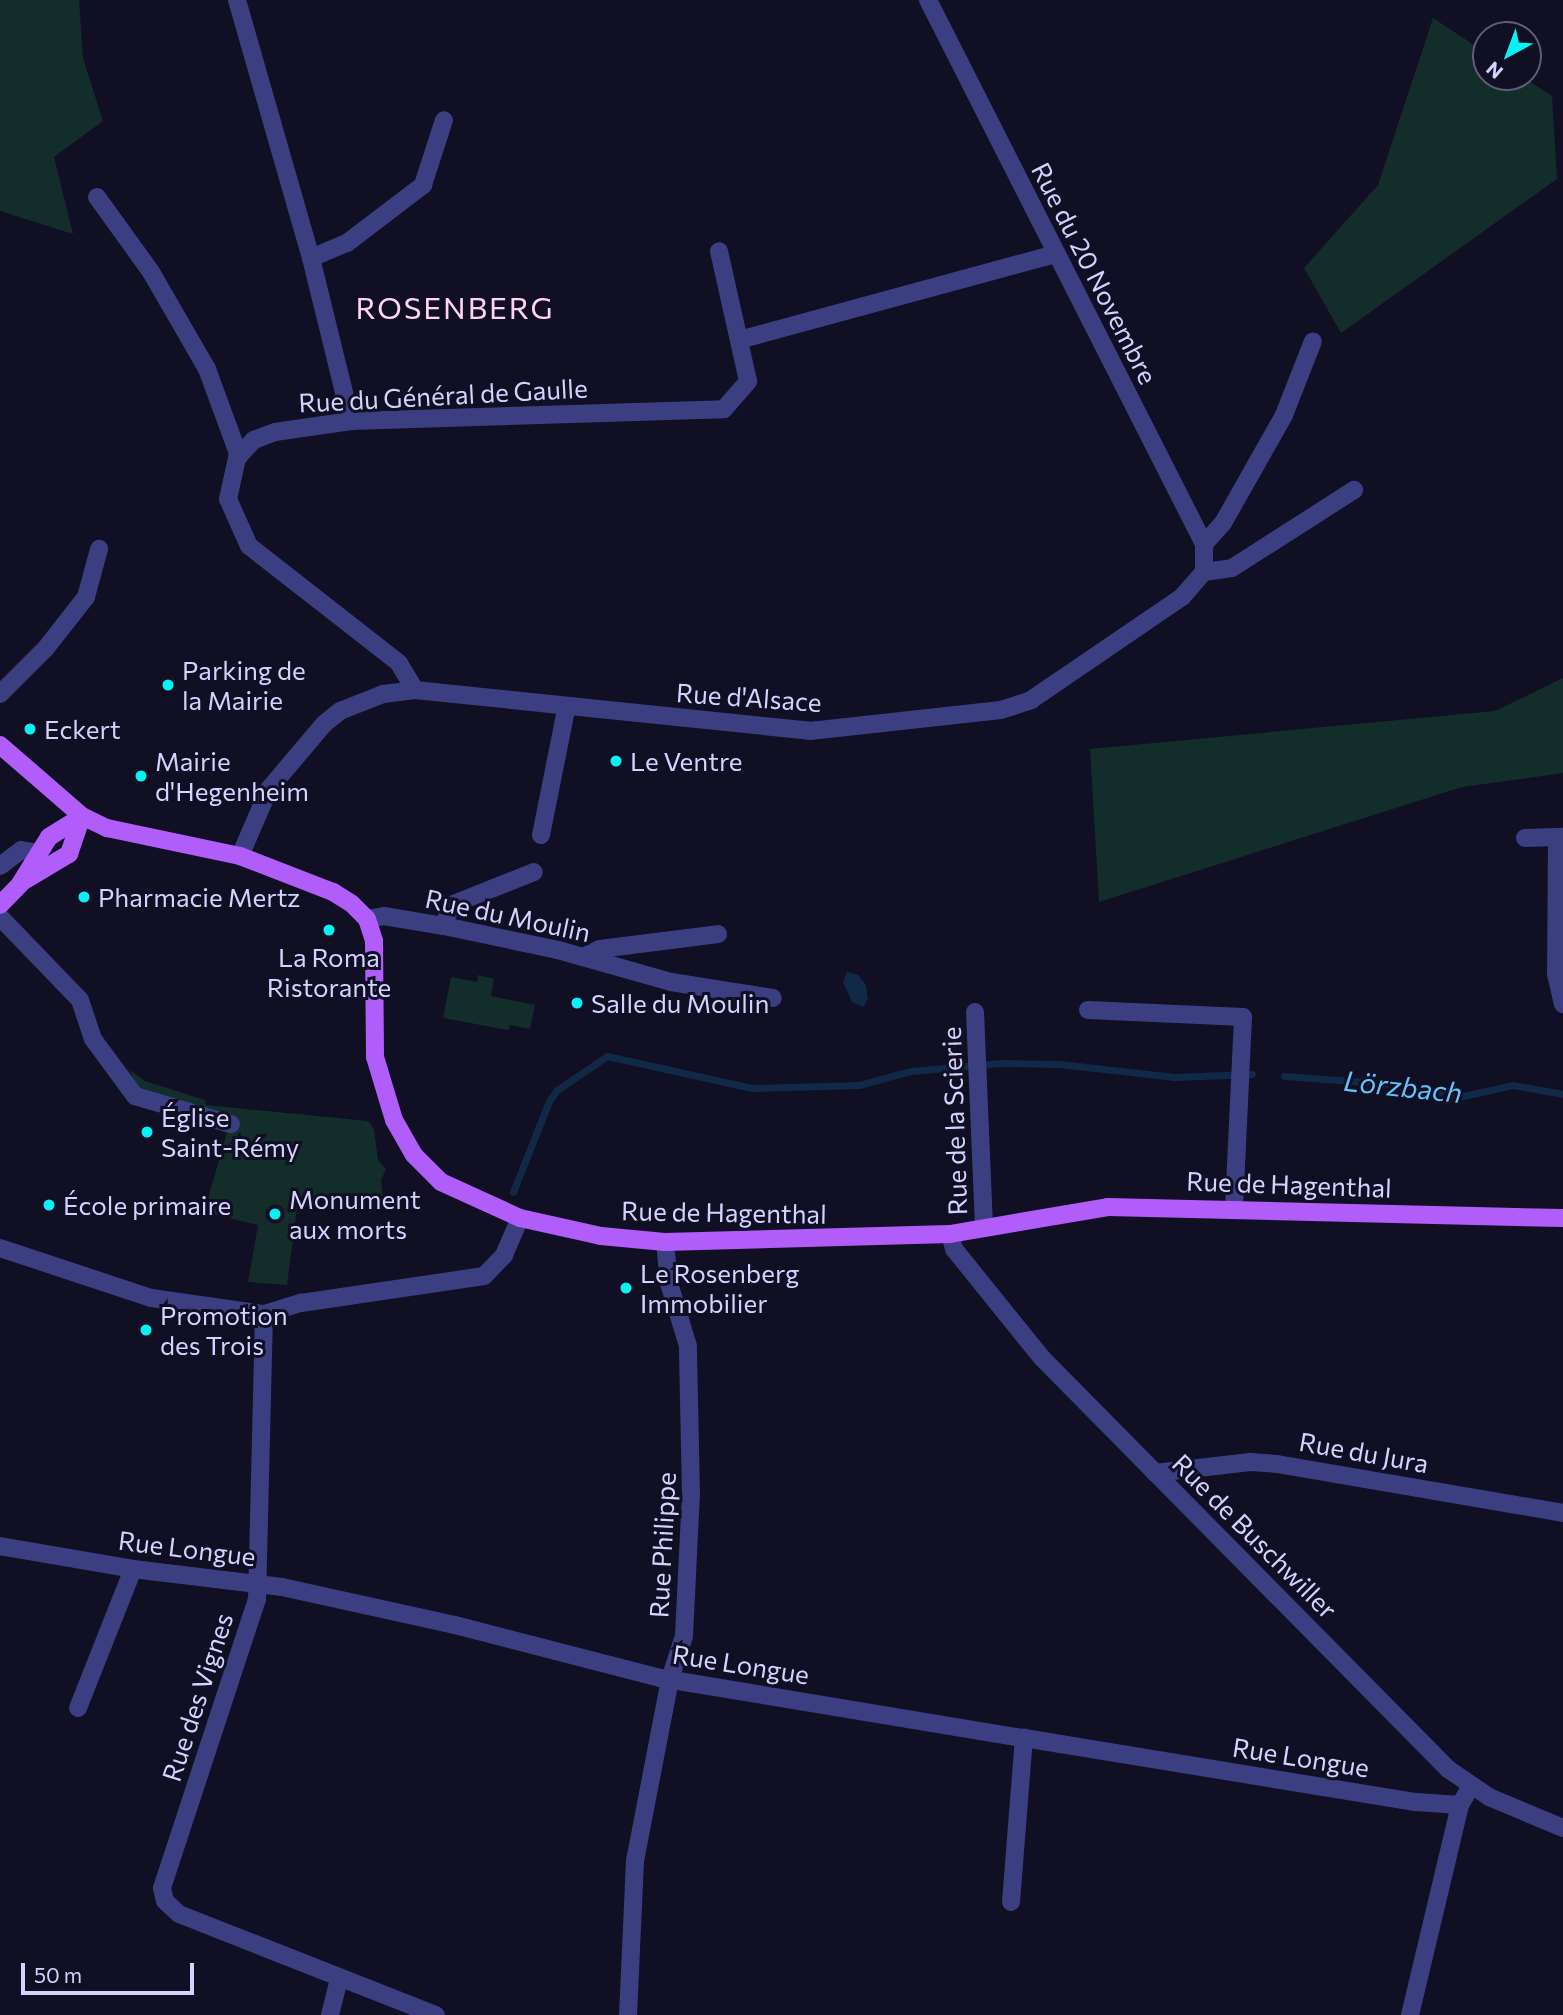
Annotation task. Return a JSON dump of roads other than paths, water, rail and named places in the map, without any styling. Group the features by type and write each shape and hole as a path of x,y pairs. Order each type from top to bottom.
{"main road":[{"path":"0,745 82,816 107,828 240,856 333,892 366,919"},
{"path":"0,905 20,884 50,837 82,816"},
{"path":"20,884 69,853 82,816"},
{"name":"Rue de Hagenthal","path":"366,919 374,941 375,1057 394,1119 414,1155 441,1182 520,1218 601,1236 664,1242 950,1234 1077,1210 1234,1209 1563,1218"}],"street":[{"path":"237,0 311,258 351,421"},
{"name":"Rue du 20 Novembre","path":"928,0 1204,544 1204,572"},
{"path":"311,258 347,243 423,186 444,120"},
{"path":"97,197 151,272 207,369 239,456 230,476 228,499 249,546 399,663 415,690"},
{"name":"Rue du Général de Gaulle","path":"239,456 254,440 275,432 351,421 724,409 748,381 719,251"},
{"path":"739,340 1055,254"},
{"path":"1204,544 1223,523 1284,415 1313,341"},
{"path":"1204,572 1233,568 1354,490"},
{"path":"0,694 46,648 86,597 99,549"},
{"name":"Rue d'Alsace","path":"240,856 269,789 324,724 340,711 383,694 415,690 566,709 810,731 1001,710 1031,700 1182,597 1204,572"},
{"path":"541,835 566,709"},
{"path":"1525,838 1560,837 1556,974 1563,1004"},
{"path":"0,866 21,850 38,853"},
{"path":"444,926 451,905 534,872"},
{"name":"Rue du Moulin","path":"366,919 384,916 444,926 583,957 636,975 773,998"},
{"path":"0,917 80,1000 93,1039 135,1096 232,1124"},
{"path":"583,957 600,949 718,934"},
{"path":"1088,1010 1243,1017 1234,1209"},
{"name":"Rue de la Scierie","path":"975,1012 985,1228"},
{"path":"0,1248 151,1298 264,1314 301,1303 484,1276 504,1255 520,1218"},
{"name":"Rue de Buschwiller","path":"950,1234 954,1249 1042,1358 1470,1788 1563,1828"},
{"name":"Rue Philippe","path":"628,2015 635,1861 670,1679 684,1636 693,1412 688,1346 669,1283 664,1242"},
{"name":"Rue des Vignes","path":"264,1314 259,1583 162,1888 165,1901 179,1914 339,1980 436,2015"},
{"name":"Rue du Jura","path":"1156,1473 1250,1462 1277,1464 1563,1513"},
{"name":"Rue Longue","path":"0,1546 133,1569 259,1583 455,1625 670,1679 1024,1738 1460,1805"},
{"path":"78,1708 133,1569"},
{"path":"1011,1902 1024,1738"},
{"path":"1410,2015 1460,1805 1470,1788"},
{"path":"330,2015 339,1980"}],"water":[{"path":"847,972 858,975 866,985 868,999 863,1007 852,1002 843,982"}],"waterway":[{"path":"513,1192 549,1101 557,1090 607,1056 751,1088 859,1085 911,1071 1001,1063 1059,1064 1174,1077 1252,1074"},
{"name":"Lörzbach","path":"1284,1076 1406,1085 1459,1097 1513,1085 1563,1094"}],"place":[{"name":"Parking de la Mairie","path":"168,685"},
{"name":"Eckert","path":"30,729"},
{"name":"Le Ventre","path":"616,761"},
{"name":"Mairie d'Hegenheim","path":"141,776"},
{"name":"Pharmacie Mertz","path":"84,897"},
{"name":"La Roma Ristorante","path":"329,930"},
{"name":"Salle du Moulin","path":"577,1003"},
{"name":"Église Saint-Rémy","path":"147,1132"},
{"name":"École primaire","path":"49,1205"},
{"name":"Monument aux morts","path":"275,1214"},
{"name":"Le Rosenberg Immobilier","path":"626,1288"},
{"name":"Promotion des Trois","path":"146,1330"}],"district":[{"name":"ROSENBERG","path":"455,307"}]}
